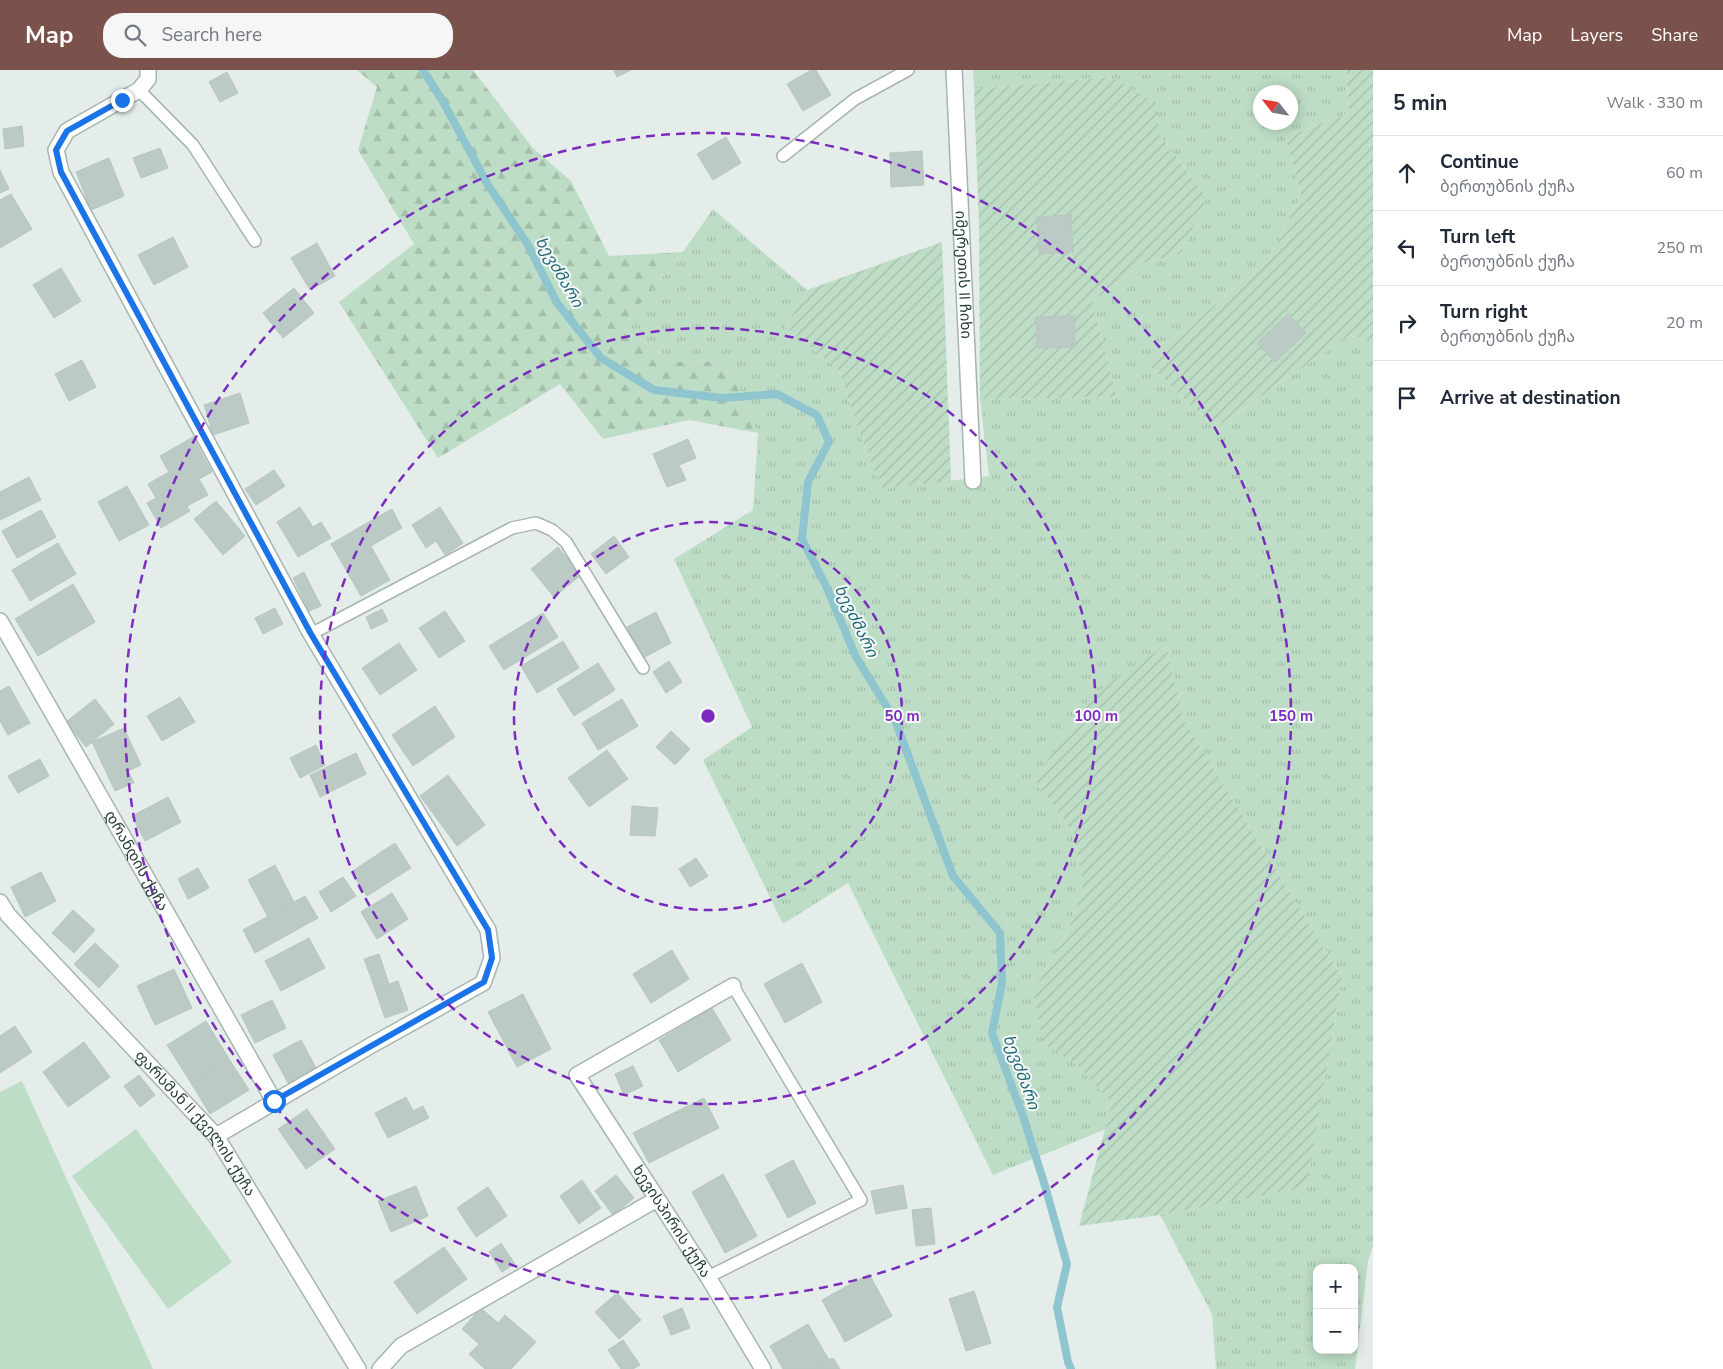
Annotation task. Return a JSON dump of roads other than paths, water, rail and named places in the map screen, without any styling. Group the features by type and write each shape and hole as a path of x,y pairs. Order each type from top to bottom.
{"street":[{"path":"148,70 148,78 139,90 67,131 56,150 61,172 311,634 488,930 492,958 484,982 216,1136"},
{"name":"იმერეთის II ჩიხი","path":"954,70 973,481"},
{"name":"დრანდის ქუჩა","path":"0,621 274,1101"},
{"name":"ფარსმან II ქველის ქუჩა","path":"0,902 8,915 216,1136 358,1369"},
{"name":"ხევისპირის ქუჩა","path":"733,986 577,1075 708,1277 763,1369"},
{"path":"380,1369 401,1346 657,1199"}],"lane":[{"path":"783,156 855,99 908,70"},
{"path":"139,90 193,146 255,241"},
{"path":"311,634 512,528 536,523 552,530 566,542 643,668"},
{"path":"708,1277 861,1200 733,986"}],"waterway":[{"name":"ხევძმარი","path":"423,70 442,100 488,185 528,245 557,303 601,358 654,390 722,398 777,394 817,415 829,442 808,482 802,539 826,586 856,657 895,720 953,876 1000,933 1002,983 992,1033 1023,1116 1067,1264 1057,1307 1071,1369"}]}
